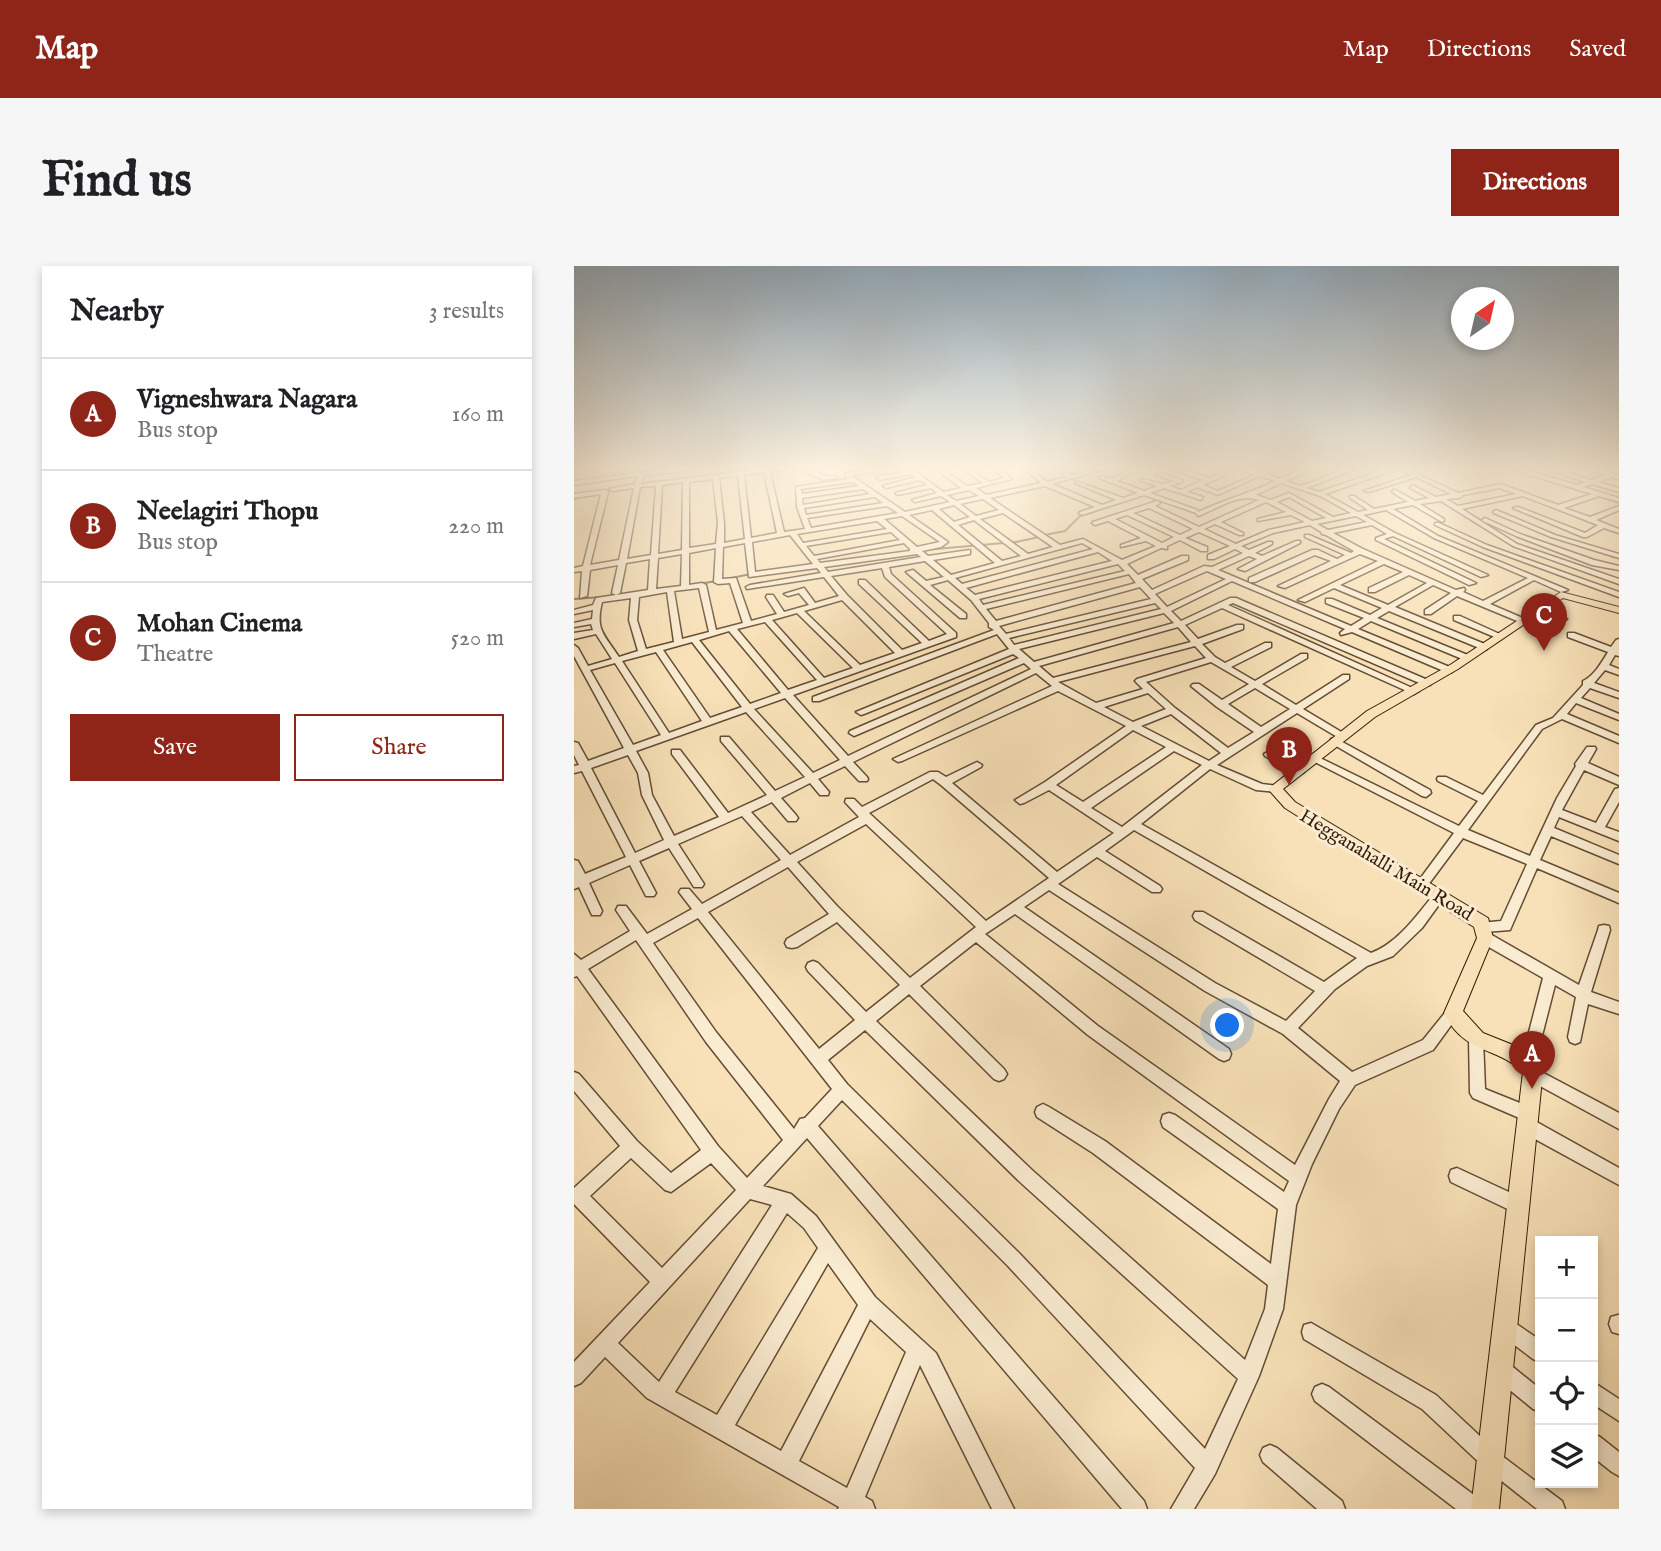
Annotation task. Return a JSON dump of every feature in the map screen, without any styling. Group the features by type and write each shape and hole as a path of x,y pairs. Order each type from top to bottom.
{"main road":[{"path":"1275,789 1371,715 1449,670 1563,593 1619,610"},
{"name":"Hegganahalli Main Road","path":"1275,789 1290,805 1479,919 1485,933 1453,1013"},
{"path":"1453,1013 1476,1039 1531,1069 1528,1120 1498,1368 1485,1509"}],"street":[{"path":"583,596 586,568 597,525"},
{"path":"616,593 630,525"},
{"path":"652,592 655,525"},
{"path":"685,587 687,525"},
{"path":"719,525 718,580 733,580 748,624"},
{"path":"748,525 752,574 915,551 939,546 944,542 920,525"},
{"path":"778,525 780,534"},
{"path":"807,525 808,529"},
{"path":"574,570 833,525"},
{"path":"886,525 974,599 1013,649 1054,684 1209,765 1259,787 1275,789"},
{"path":"955,525 999,562"},
{"path":"986,525 1025,555"},
{"path":"1027,525 1058,547"},
{"path":"1122,525 1164,547"},
{"path":"1154,525 1204,549"},
{"path":"1191,525 1262,559"},
{"path":"953,606 1120,562 1164,547 1213,525"},
{"path":"1221,525 1241,534"},
{"path":"1211,556 1271,531 1295,525"},
{"path":"1312,525 1360,551 1482,605 1556,624 1563,620"},
{"path":"1324,533 1363,525"},
{"path":"1377,525 1484,575"},
{"path":"1417,525 1436,537 1563,593 1574,580 1619,544"},
{"path":"1447,525 1574,580 1619,595"},
{"path":"1487,525 1515,545 1619,582"},
{"path":"1493,525 1619,568"},
{"path":"1530,525 1619,556"},
{"path":"1558,525 1585,536"},
{"path":"1574,542 1602,526 1619,531"},
{"path":"801,545 891,530"},
{"path":"791,532 844,597 900,653"},
{"path":"1393,534 1375,541 1472,583"},
{"path":"1307,536 1350,555"},
{"path":"1397,550 1436,537"},
{"path":"1123,546 1147,538"},
{"path":"816,563 903,541"},
{"path":"925,584 948,575 1083,541 1120,562 1212,659 1426,793"},
{"path":"1242,569 1297,542"},
{"path":"1212,570 1270,543"},
{"path":"960,587 1099,550"},
{"path":"1282,586 1360,551"},
{"path":"750,587 967,552"},
{"path":"1252,580 1315,552 1337,561"},
{"path":"816,699 1138,581 1185,558"},
{"path":"1302,600 1385,561"},
{"path":"580,768 632,752 747,707 953,635 888,575 885,566"},
{"path":"1428,612 1484,575 1504,567"},
{"path":"998,631 1154,596 1207,568 1348,630 1449,670"},
{"path":"910,572 963,616"},
{"path":"980,608 1129,572"},
{"path":"1372,590 1409,572"},
{"path":"1482,605 1533,578"},
{"path":"861,712 1013,649 1167,610 1231,579"},
{"path":"862,582 928,643"},
{"path":"1333,642 1348,630 1432,583"},
{"path":"668,738 615,661 597,626 599,600 702,585 713,633"},
{"path":"1333,585 1484,647"},
{"path":"670,589 678,643"},
{"path":"788,594 801,590 814,606"},
{"path":"635,595 633,620 643,653"},
{"path":"770,597 782,615"},
{"path":"585,669 844,597"},
{"path":"855,733 1032,664 1181,624 1237,600 1427,683"},
{"path":"1329,601 1467,658"},
{"path":"1221,606 1414,691"},
{"path":"574,612 597,607"},
{"path":"798,610 858,668"},
{"path":"1457,618 1500,636"},
{"path":"767,619 823,682"},
{"path":"574,625 597,626"},
{"path":"574,636 597,626"},
{"path":"898,759 1054,684 1196,643 1240,627"},
{"path":"731,628 863,779"},
{"path":"1421,886 1539,727 1561,715 1586,682 1604,666 1617,649 1571,635"},
{"path":"694,639 747,707 824,792"},
{"path":"1224,667 1268,645"},
{"path":"574,648 643,773 648,795 692,888 699,909 842,1089 1014,1261 1208,1467"},
{"path":"658,649 708,722"},
{"path":"1220,705 1304,656"},
{"path":"1212,659 1140,681 1172,710 1228,753"},
{"path":"578,882 744,811 1032,664"},
{"path":"1604,666 1619,672"},
{"path":"817,1059 981,931 1122,833 1209,765 1346,677"},
{"path":"1586,682 1619,695"},
{"path":"1196,686 1259,731"},
{"path":"1096,706 1150,690"},
{"path":"1575,699 1619,717"},
{"path":"1020,800 1049,785 1134,725 1172,710"},
{"path":"1561,715 1619,740"},
{"path":"725,739 792,818"},
{"path":"574,745 580,768 650,893"},
{"path":"1083,808 1175,746"},
{"path":"1485,933 1505,926 1580,764 1591,748"},
{"path":"676,752 726,818"},
{"path":"1269,754 1299,771"},
{"path":"1314,759 1461,832 1619,898"},
{"path":"1580,764 1619,781"},
{"path":"945,782 976,765"},
{"path":"1003,1509 929,1360 868,1304 810,1222 785,1200 747,1190 712,1152 605,1000 575,966 699,909 934,774 1054,882 1210,987 1288,1029 1350,1080"},
{"path":"1442,779 1485,800"},
{"path":"1049,785 1122,833"},
{"path":"1598,829 1619,792"},
{"path":"850,802 1029,981 1171,1088 1298,1177"},
{"path":"744,811 838,915 999,1073"},
{"path":"1557,812 1619,837"},
{"path":"1133,824 1370,959"},
{"path":"1549,830 1619,860"},
{"path":"1097,851 1156,889"},
{"path":"574,864 578,882 596,911"},
{"path":"1288,1029 1326,990 1370,959 1388,952 1418,924 1439,896"},
{"path":"1016,908 1224,1054"},
{"path":"622,910 711,1037 793,1140"},
{"path":"792,943 838,915"},
{"path":"1199,916 1326,990"},
{"path":"1575,1037 1583,995 1604,930"},
{"path":"1485,933 1583,995 1619,1008"},
{"path":"813,967 865,1022 1148,1287 1249,1376"},
{"path":"1551,975 1531,1069 1619,1121"},
{"path":"1182,1509 1208,1467 1249,1376 1274,1309 1287,1205 1298,1177 1350,1080 1427,1045 1453,1013"},
{"path":"1476,1039 1478,1093 1528,1120 1619,1177"},
{"path":"574,1079 631,1147 671,1184 712,1152"},
{"path":"576,1369 663,1283 842,1089"},
{"path":"1043,1112 1099,1147 1278,1281"},
{"path":"1169,1121 1287,1205"},
{"path":"806,1125 1136,1509"},
{"path":"631,1147 578,1196 663,1283"},
{"path":"1457,1176 1518,1205"},
{"path":"662,1395 785,1200"},
{"path":"722,1427 828,1247"},
{"path":"785,1465 868,1304"},
{"path":"1503,1324 1535,1348"},
{"path":"1311,1332 1429,1402 1491,1460 1554,1509"},
{"path":"604,1342 662,1395 722,1427 855,1506 917,1349"},
{"path":"1498,1368 1535,1398"},
{"path":"1322,1394 1474,1509"},
{"path":"1598,1396 1619,1412"},
{"path":"1598,1448 1619,1465"},
{"path":"1270,1455 1334,1509"}],"waterway":[{"path":"1045,535 1065,531 1071,525"},
{"path":"1011,543 1039,537"},
{"path":"924,550 1004,543"},
{"path":"726,579 751,574"},
{"path":"699,584 716,581"},
{"path":"574,599 602,597"}],"place":[{"name":"Mohan Cinema","path":"1544,651"},
{"name":"Neelagiri Thopu","path":"1289,785"},
{"name":"Vigneshwara Nagara","path":"1532,1089"}]}
